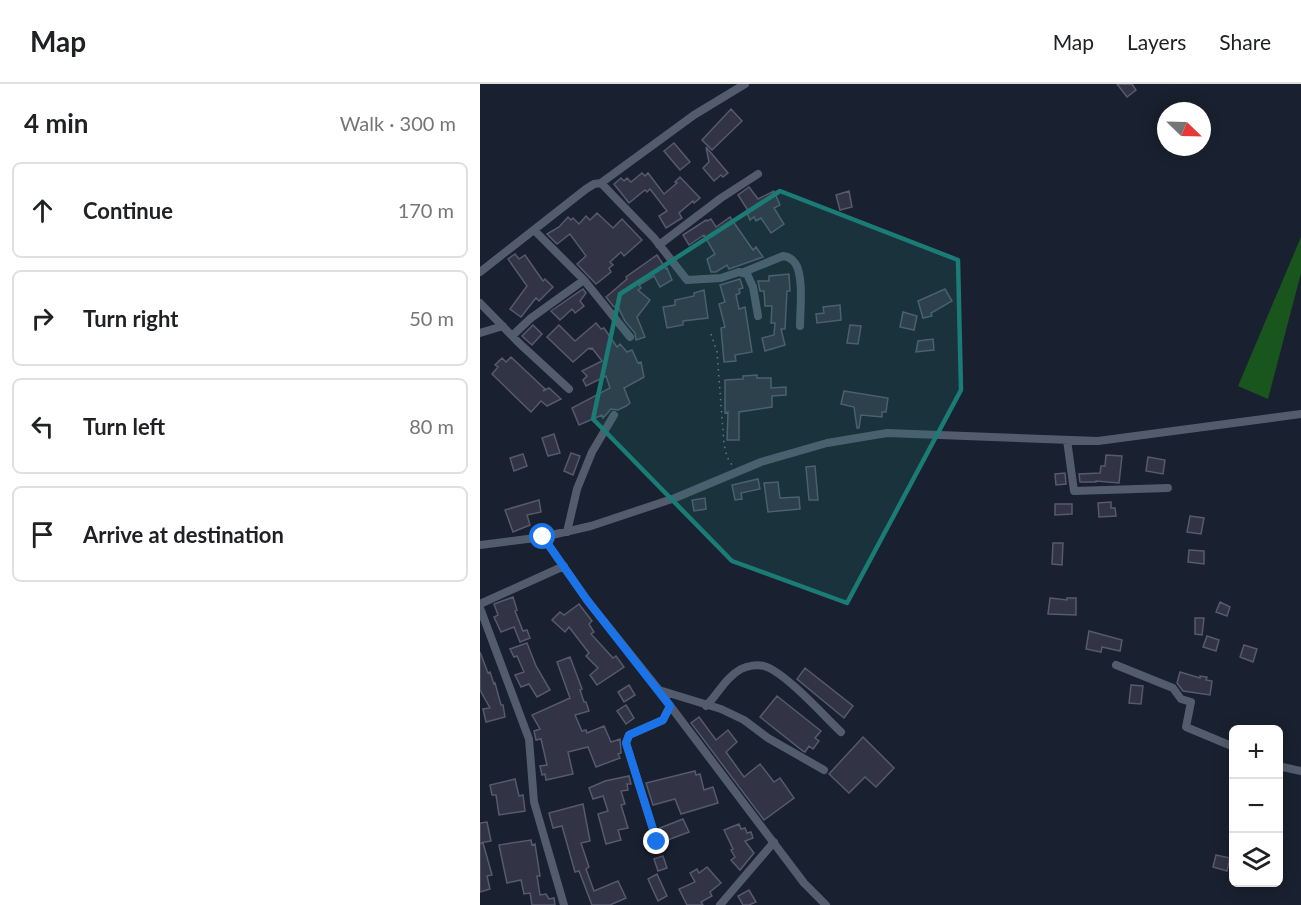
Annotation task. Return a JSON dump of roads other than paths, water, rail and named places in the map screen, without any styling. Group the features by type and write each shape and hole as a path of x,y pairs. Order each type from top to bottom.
{"street":[{"path":"480,272 586,189 594,184 602,183 694,115 745,84"},
{"path":"659,244 758,174"},
{"path":"602,183 659,244 687,279 721,278 744,272 783,256 790,258 796,264 800,276 800,326"},
{"path":"534,230 584,280 630,337"},
{"path":"744,272 753,287 758,316"},
{"path":"512,336 531,318 584,280"},
{"path":"480,303 569,389"},
{"path":"480,333 503,326"},
{"path":"480,545 543,537 634,513 761,462 827,442 887,433 1098,441 1301,414"},
{"path":"567,532 577,489 588,461 614,416"},
{"path":"1067,440 1074,491 1168,488"},
{"path":"543,537 587,600 659,690 804,883 826,905"},
{"path":"564,566 480,606 528,739 534,802 564,905"},
{"path":"1116,665 1173,688 1181,699 1191,702 1186,727 1229,745"},
{"path":"706,706 718,694 728,678 741,669 764,666 790,684 841,732"},
{"path":"659,690 721,709 744,720 768,738 824,770"},
{"path":"657,842 626,743 629,735 663,720 670,706"},
{"path":"1283,767 1301,771"},
{"path":"720,905 774,842"}]}
